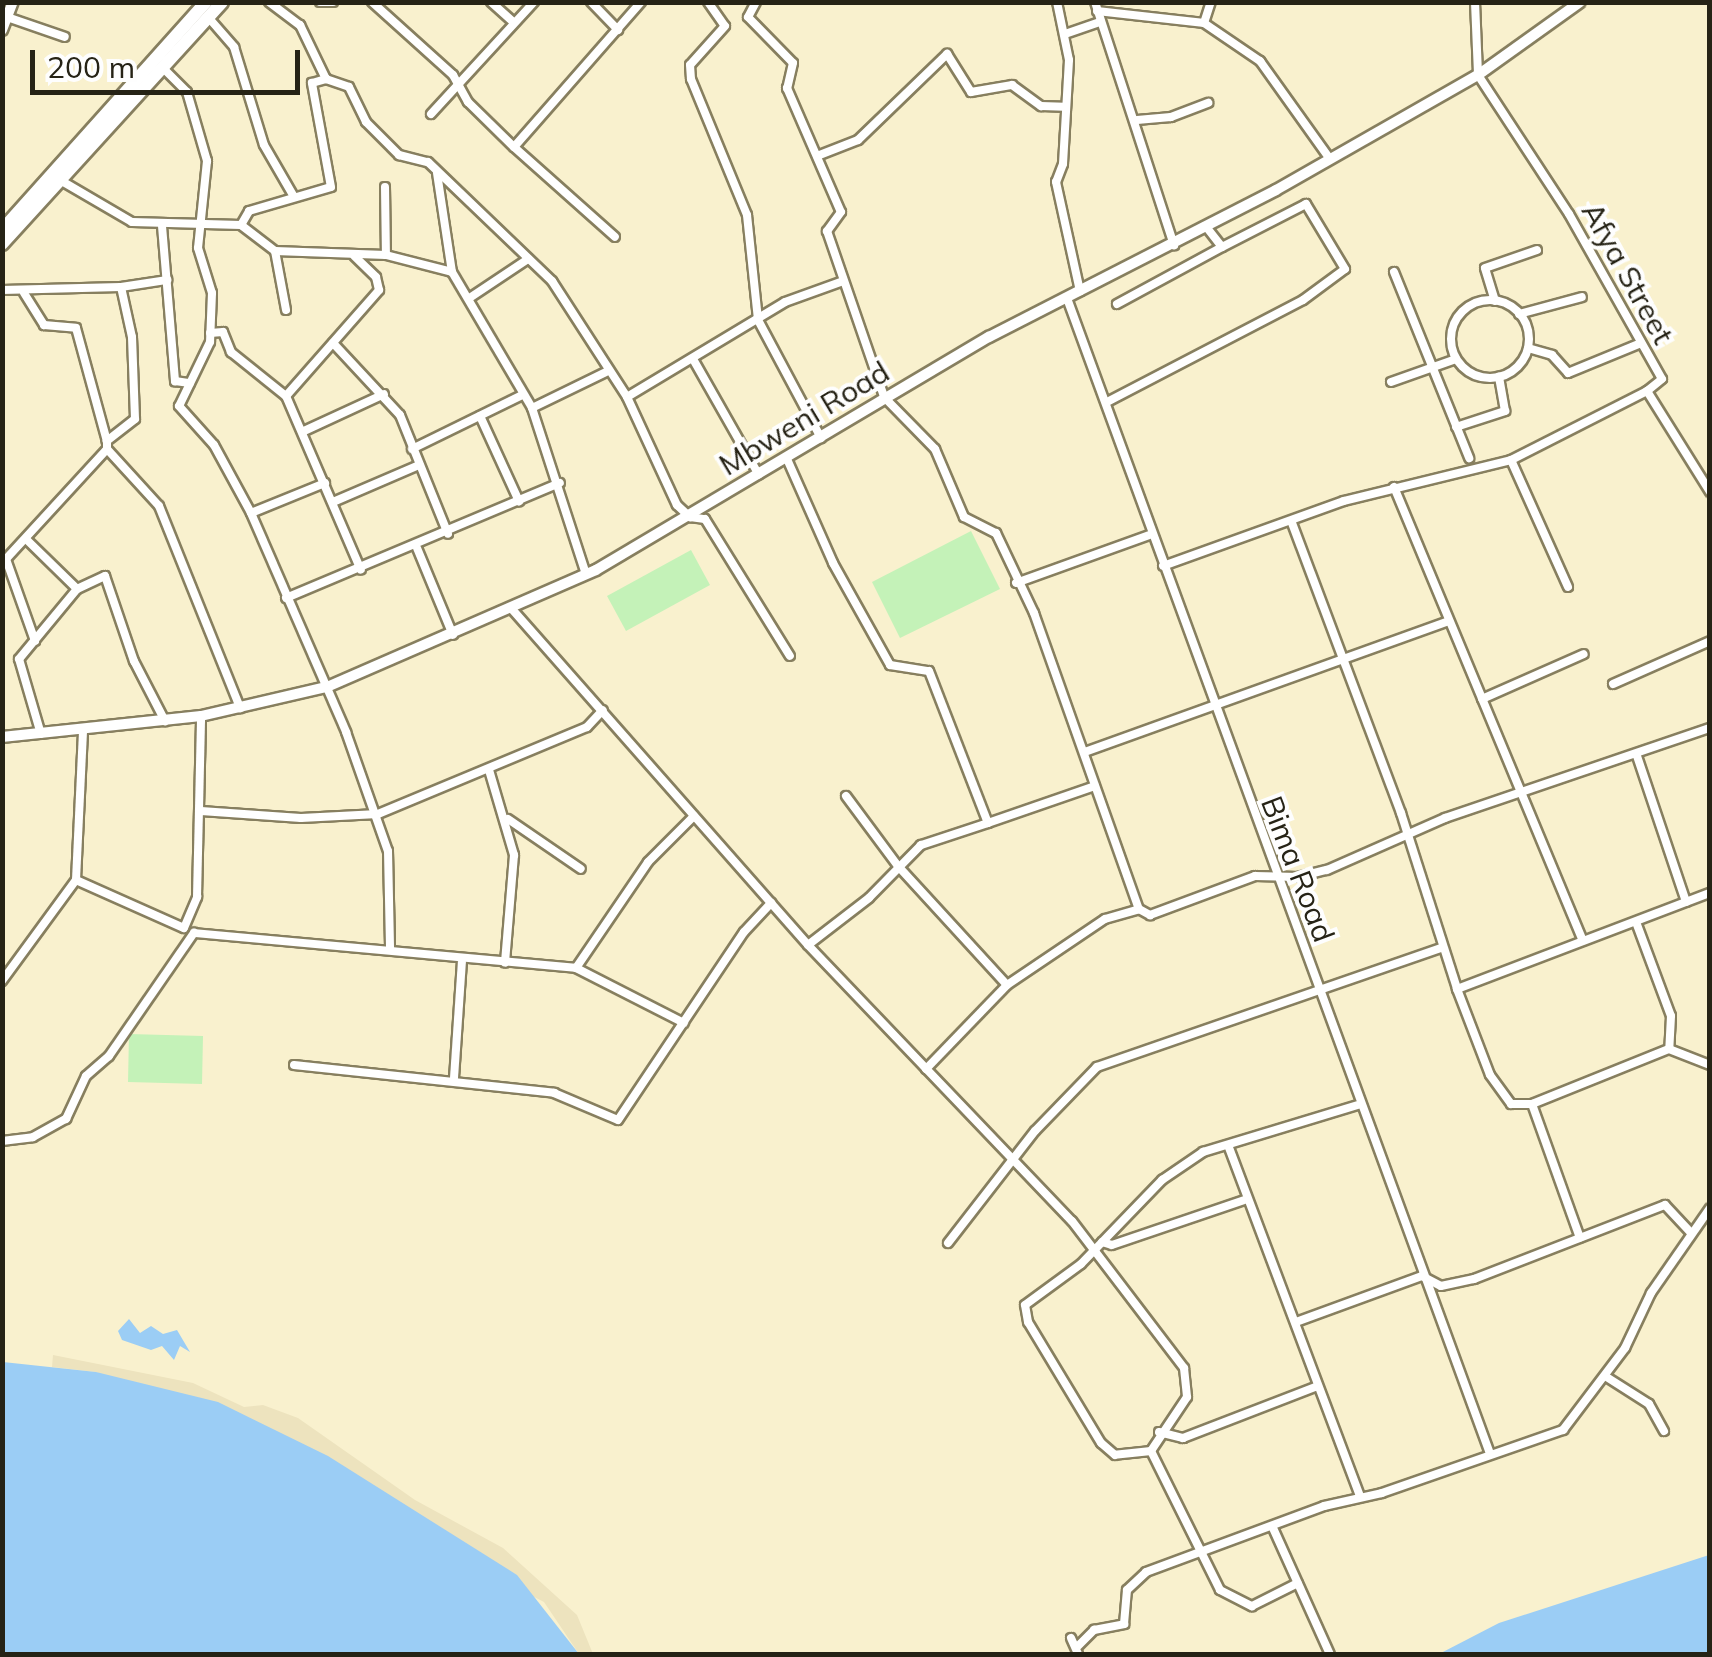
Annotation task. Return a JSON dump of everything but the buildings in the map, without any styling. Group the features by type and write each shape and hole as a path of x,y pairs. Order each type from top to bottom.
{"main road":[{"path":"2,244 159,64 206,2"},
{"path":"2,230 222,2"}],"street":[{"path":"2,30 12,2"},
{"path":"270,2 300,25 326,80"},
{"path":"320,2 333,2"},
{"path":"372,2 514,147 615,237"},
{"path":"491,2 514,22"},
{"path":"431,114 534,2"},
{"path":"592,2 618,30"},
{"path":"514,147 641,2"},
{"path":"708,2 726,21"},
{"path":"756,2 746,14 726,21 689,72 748,215 758,320 821,438"},
{"path":"1057,2 1065,34 1063,164 1056,182 1081,294"},
{"path":"1204,23 1210,2"},
{"path":"1475,2 1478,75"},
{"name":"Mbweni Road","path":"2,737 201,716 328,687 586,574 690,517 884,398 1207,228 1478,75 1580,2"},
{"path":"1174,245 1137,120 1096,7 1204,23 1260,61 1330,159"},
{"path":"746,14 794,62 787,88 842,212 826,231 884,398 935,449 964,518 991,526 1016,584 1034,613 1139,909 1150,915 1276,873 1298,878 1327,870 1405,834 1526,796 1710,728"},
{"path":"7,17 65,37"},
{"path":"208,18 234,47 264,145 293,195"},
{"path":"1065,34 1099,22"},
{"path":"817,156 858,140 947,54 971,92 1012,84 1041,106 1064,108"},
{"path":"159,64 195,109 207,161 198,248 212,293 209,355 180,406 183,415 214,445 251,513 328,687 378,814 388,852 390,949"},
{"name":"Afya Street","path":"1478,75 1561,200 1662,379 1647,391 1710,492"},
{"path":"242,225 249,211 293,195 326,191 333,182 310,97 312,83 326,80 349,88 366,122 399,154 428,162 552,281 606,372 627,397 677,505 690,517 705,519 790,656"},
{"path":"1137,120 1171,117 1208,103"},
{"path":"437,174 452,272 471,297 532,408 560,483 586,574"},
{"path":"60,180 114,214 162,226 242,225 275,250 354,256 386,254 452,272"},
{"path":"385,187 386,254"},
{"path":"1107,402 1303,300 1345,269 1306,204 1116,304"},
{"path":"162,226 175,381 190,383"},
{"path":"1207,228 1222,246"},
{"path":"275,250 286,310"},
{"path":"1495,301 1485,268 1537,250"},
{"path":"286,396 379,290 376,277 354,256"},
{"path":"471,297 528,259"},
{"path":"1394,272 1468,458"},
{"path":"2,290 24,293 166,280"},
{"path":"627,397 758,320 843,281"},
{"path":"35,641 6,561 135,418 132,338 121,287"},
{"path":"24,293 44,325 76,328 107,445 159,506 240,708"},
{"path":"1520,314 1528,348 1518,366 1500,377 1472,374 1456,359 1451,338 1458,318 1474,304 1495,301 1520,314 1582,296"},
{"name":"Bima Road","path":"1068,302 1107,402 1149,535 1489,1451"},
{"path":"210,334 223,332 231,352 286,396 361,570"},
{"path":"333,342 384,394 448,534"},
{"path":"1528,348 1552,355 1568,374 1641,343"},
{"path":"693,359 759,476"},
{"path":"1391,382 1456,359"},
{"path":"532,408 606,372"},
{"path":"1456,427 1505,410 1500,377"},
{"path":"1162,566 1394,486 1511,460 1647,391"},
{"path":"304,432 384,394"},
{"path":"412,449 522,395"},
{"path":"480,416 519,501"},
{"path":"787,459 833,564 890,665 929,671 988,823"},
{"path":"1511,460 1568,587"},
{"path":"333,502 419,464"},
{"path":"251,513 325,483"},
{"path":"286,598 417,548 560,483"},
{"path":"1394,486 1446,622 1526,796 1582,939"},
{"path":"1292,523 1443,948 1500,1096 1511,1104 1532,1104 1669,1049 1710,1065"},
{"path":"1016,584 1149,535"},
{"path":"26,540 77,589"},
{"path":"417,548 454,635"},
{"path":"42,734 18,666 77,589 105,576 164,721"},
{"path":"511,608 808,945 1099,1245 1188,1374 1187,1397 1160,1432 1151,1451"},
{"path":"1085,752 1446,622"},
{"path":"1613,684 1710,641"},
{"path":"1482,699 1584,654"},
{"path":"201,811 301,818 378,814 587,728 603,710"},
{"path":"184,928 197,897 201,716"},
{"path":"2,981 76,880 82,731"},
{"path":"1637,756 1686,902"},
{"path":"489,770 508,819 516,882 505,963"},
{"path":"808,945 869,898 898,866 930,841 1095,786"},
{"path":"846,796 898,866 1006,985"},
{"path":"576,968 648,862 694,816"},
{"path":"508,819 582,869"},
{"path":"76,880 194,933 390,949 462,962 576,968 684,1022"},
{"path":"1458,989 1710,893"},
{"path":"294,1065 454,1078 554,1093 618,1120 771,903"},
{"path":"926,1069 1006,985 1087,927 1139,909"},
{"path":"1636,922 1671,1016 1669,1049"},
{"path":"2,1141 33,1137 66,1119 79,1087 109,1056 194,933"},
{"path":"948,1243 1013,1157 1097,1067 1443,948"},
{"path":"454,1078 462,962"},
{"path":"1532,1104 1580,1238"},
{"path":"1151,1451 1115,1455 1105,1447 1024,1312 1030,1298 1099,1245 1162,1180 1203,1152 1358,1105"},
{"path":"1228,1145 1244,1200 1296,1322 1316,1388 1360,1498"},
{"path":"1099,1245 1244,1200"},
{"path":"1296,1322 1422,1276 1440,1286 1458,1284 1668,1205 1691,1233"},
{"path":"1071,1638 1078,1650 1094,1630 1124,1624 1134,1579 1489,1451 1563,1430 1605,1376 1710,1208"},
{"path":"1605,1376 1649,1404 1664,1432"},
{"path":"1160,1432 1183,1438 1316,1388"},
{"path":"1151,1451 1220,1590 1240,1605 1298,1583"},
{"path":"1274,1528 1330,1654"}],"green space":[{"path":"971,531 1000,589 900,638 872,582"},
{"path":"691,550 710,585 626,631 607,596"},
{"path":"129,1034 203,1036 202,1084 128,1082"}],"sand":[{"path":"53,1355 193,1383 244,1407 263,1405 298,1418 415,1500 503,1548 577,1615 593,1654 579,1654 544,1602 96,1372 52,1367"}],"water":[{"path":"129,1319 140,1333 151,1326 163,1334 177,1330 190,1352 180,1346 174,1360 162,1346 151,1350 122,1340 118,1331"},
{"path":"3,1362 96,1372 218,1402 328,1456 517,1575 579,1654 3,1654"},
{"path":"1709,1555 1709,1654 1439,1654 1499,1623"}]}
